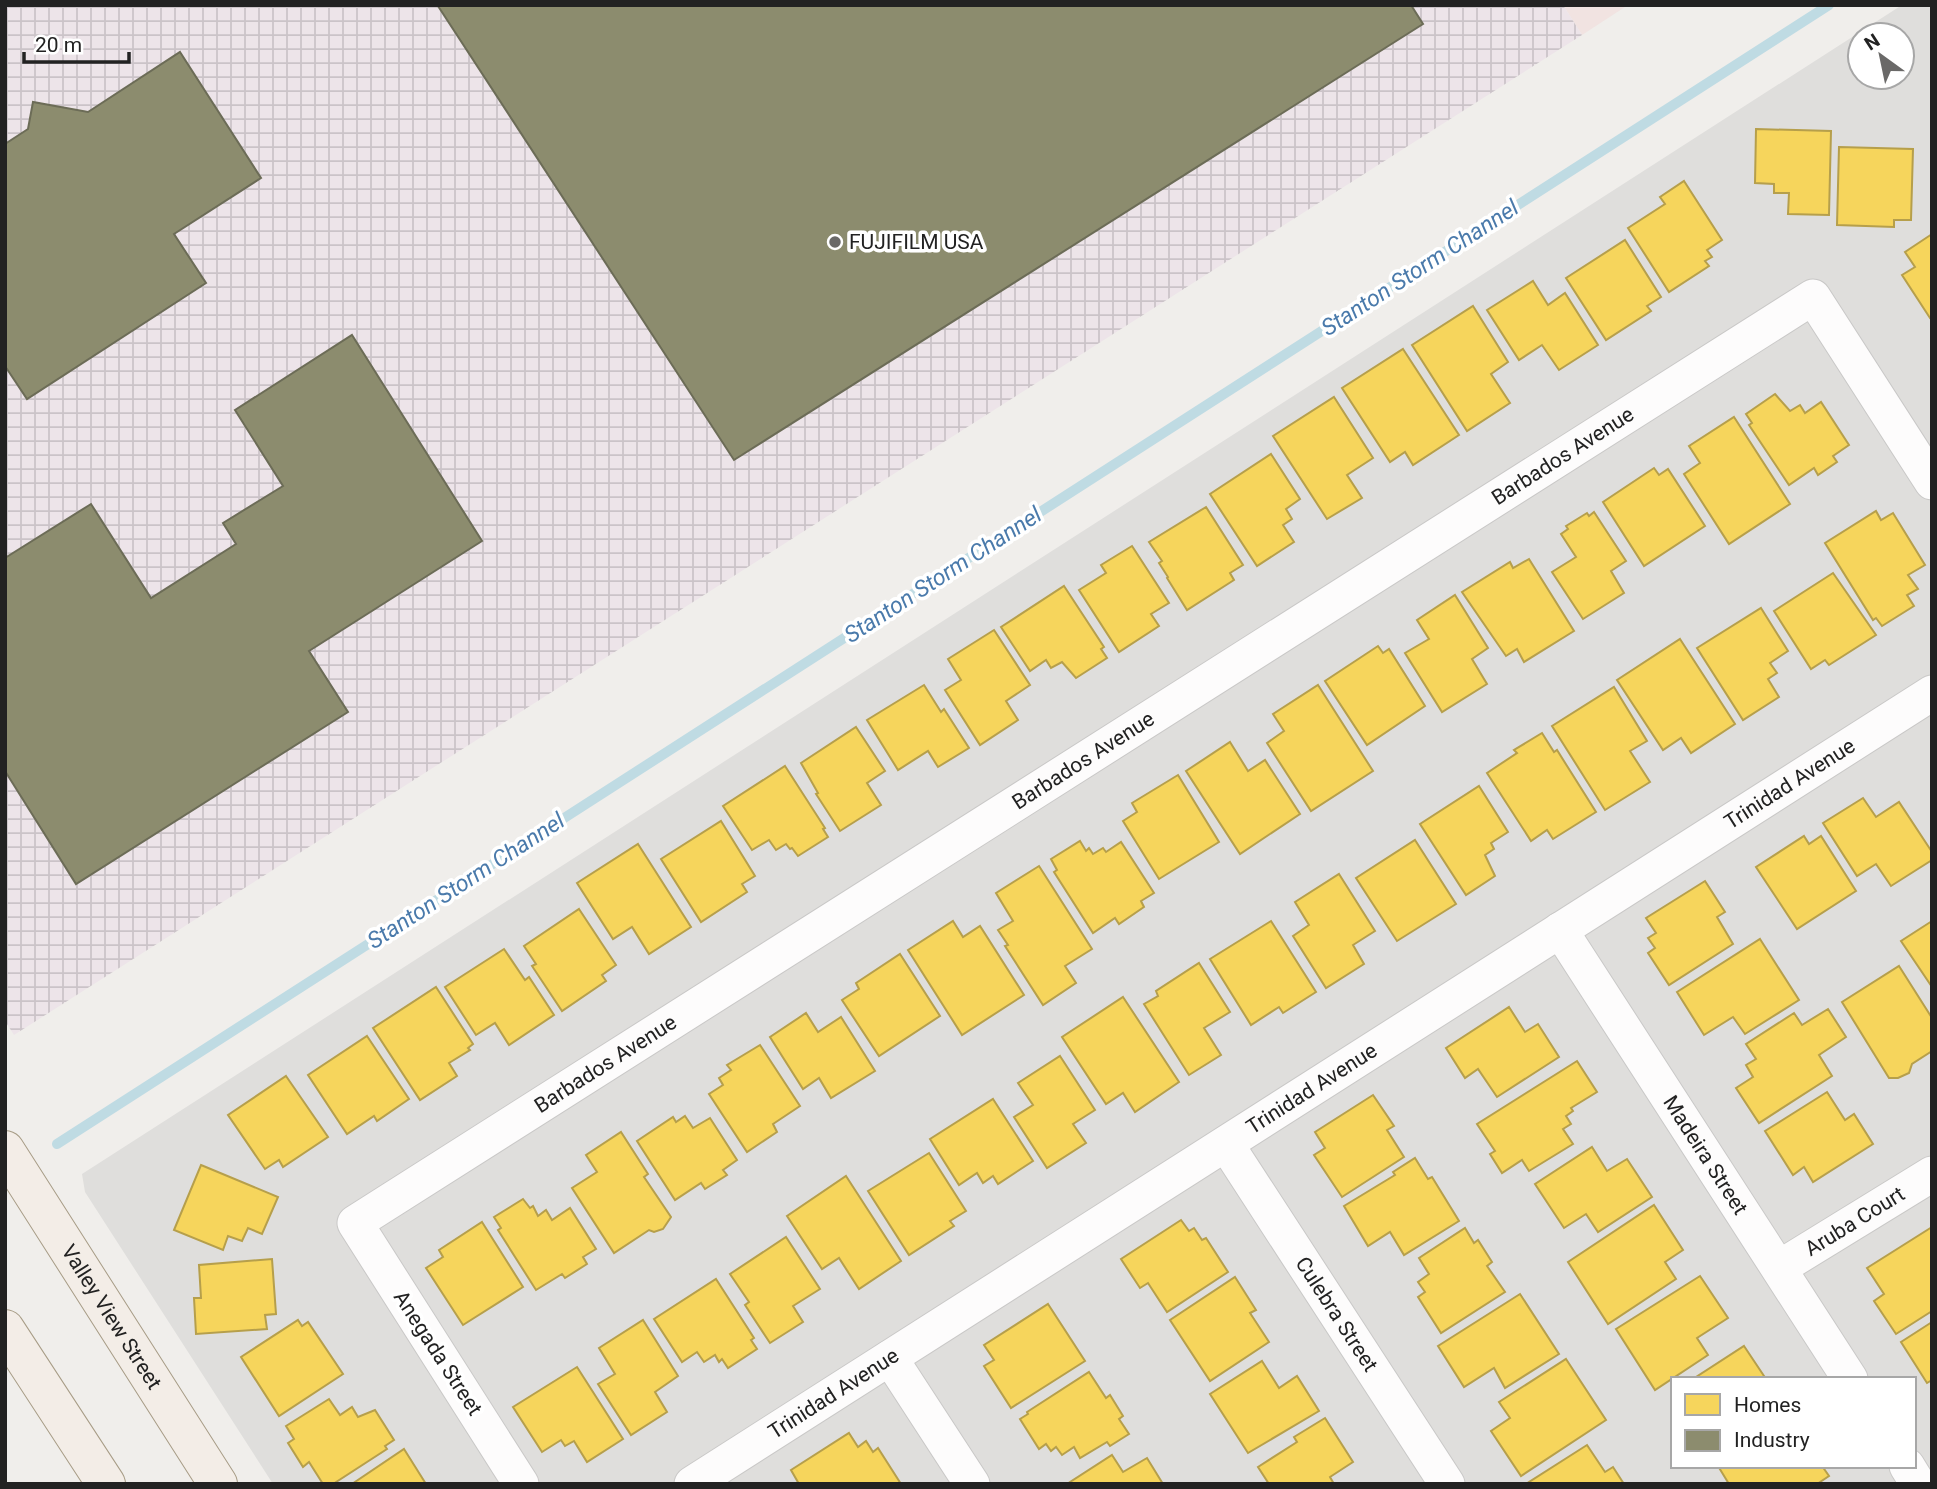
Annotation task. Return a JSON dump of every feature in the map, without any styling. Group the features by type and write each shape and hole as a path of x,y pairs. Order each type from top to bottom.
{"main road":[{"name":"Valley View Street","path":"5,1150 218,1484"},
{"path":"5,1329 106,1484"}],"street":[{"name":"Barbados Avenue","path":"355,1223 1813,297 1932,482"},
{"name":"Trinidad Avenue","path":"692,1484 1932,693"},
{"name":"Madeira Street","path":"1560,930 1849,1377"},
{"name":"Culebra Street","path":"1226,1143 1447,1484"},
{"name":"Aruba Court","path":"1779,1268 1932,1174"},
{"name":"Anegada Street","path":"355,1223 521,1484"},
{"path":"890,1358 972,1484"},
{"path":"1908,1468 1918,1484"}],"shaded area":[{"path":"5,5 1563,5 1582,35 14,1035 5,1021"},
{"path":"1563,5 1628,5 1582,35"},
{"path":"1902,5 1932,5 1932,1484 273,1484 85,1192 82,1174 1846,41 1846,91 1916,91 1916,21 1877,21"}],"building: Homes":[{"path":"1756,129 1831,131 1829,215 1788,214 1789,193 1774,193 1774,184 1755,183"},
{"path":"1839,147 1913,149 1911,220 1894,220 1894,227 1837,225"},
{"path":"1684,181 1722,240 1707,250 1712,257 1705,261 1709,266 1669,292 1628,228 1665,204 1660,197"},
{"path":"1932,234 1930,318 1902,275 1915,267 1905,252"},
{"path":"1625,240 1661,297 1647,306 1651,311 1606,340 1566,278"},
{"path":"1533,281 1548,305 1565,293 1598,345 1559,370 1542,345 1519,360 1487,310"},
{"path":"1473,306 1508,362 1491,374 1510,403 1467,431 1412,345"},
{"path":"1403,349 1459,435 1413,465 1405,452 1390,462 1342,388"},
{"path":"1775,394 1790,411 1800,405 1805,413 1821,402 1849,445 1833,456 1837,462 1818,475 1814,468 1789,485 1749,425 1752,423 1746,414"},
{"path":"1334,397 1373,458 1347,475 1362,498 1327,519 1273,436"},
{"path":"1734,417 1790,504 1729,544 1684,474 1700,463 1689,446"},
{"path":"1271,454 1300,499 1286,509 1292,519 1283,525 1294,542 1257,566 1210,494"},
{"path":"1654,468 1659,475 1668,469 1705,526 1644,566 1603,502"},
{"path":"1206,507 1243,565 1230,573 1234,580 1187,610 1149,542"},
{"path":"1876,511 1881,520 1893,513 1925,565 1908,575 1918,589 1907,595 1914,606 1882,626 1876,618 1873,620 1825,543"},
{"path":"1594,512 1626,561 1611,571 1624,593 1583,619 1552,572 1576,557 1561,534 1568,529 1566,526 1587,513 1589,516"},
{"path":"1132,546 1169,603 1151,614 1159,626 1119,652 1079,590 1106,573 1101,565"},
{"path":"1529,559 1574,631 1524,662 1517,649 1506,656 1462,592 1510,562 1513,568"},
{"path":"1833,573 1876,635 1829,665 1825,660 1811,669 1774,611"},
{"path":"1064,586 1104,647 1101,649 1107,658 1076,678 1062,662 1051,668 1046,660 1030,671 1001,627"},
{"path":"1455,595 1488,648 1472,659 1487,684 1442,712 1405,653 1429,639 1417,620"},
{"path":"1761,608 1788,651 1770,663 1777,673 1768,679 1779,697 1743,720 1697,648"},
{"path":"994,630 1030,685 1006,701 1018,720 980,745 945,690 961,680 948,659"},
{"path":"1680,639 1735,724 1691,753 1681,738 1663,750 1617,680"},
{"path":"1378,646 1383,653 1389,649 1425,706 1367,745 1325,681"},
{"path":"924,685 941,712 944,709 969,748 938,767 928,751 898,770 867,720"},
{"path":"1318,685 1373,771 1311,811 1267,743 1284,731 1273,714"},
{"path":"1614,687 1647,741 1630,751 1650,782 1605,810 1552,726"},
{"path":"856,727 885,771 867,783 881,805 840,831 816,794 818,793 801,763"},
{"path":"1542,733 1554,752 1557,750 1596,812 1553,839 1547,830 1531,841 1487,773 1517,753 1514,750"},
{"path":"1230,742 1248,771 1265,760 1300,814 1240,854 1186,771"},
{"path":"785,766 828,837 798,856 786,844 776,850 769,840 752,850 723,806"},
{"path":"1178,775 1219,842 1159,879 1123,821 1137,812 1132,803"},
{"path":"1479,786 1508,832 1491,843 1494,849 1485,855 1495,876 1466,895 1420,824"},
{"path":"1863,798 1876,817 1899,802 1932,852 1932,860 1891,886 1876,864 1857,876 1823,823"},
{"path":"721,821 755,876 742,884 747,892 701,922 661,859"},
{"path":"1804,836 1809,844 1821,836 1856,891 1797,929 1756,867"},
{"path":"1415,840 1456,904 1397,941 1356,878"},
{"path":"1080,841 1086,851 1089,848 1093,854 1103,848 1106,852 1121,842 1154,893 1141,901 1144,907 1119,924 1115,918 1093,933 1054,872 1057,870 1051,859"},
{"path":"638,844 691,927 649,954 632,927 613,939 577,883"},
{"path":"1039,866 1092,949 1065,966 1076,983 1043,1005 1005,946 1008,945 998,930 1013,921 996,893"},
{"path":"1339,874 1375,931 1353,945 1364,964 1326,988 1293,936 1309,925 1295,902"},
{"path":"1705,881 1725,912 1717,917 1733,944 1669,985 1648,953 1655,948 1648,938 1656,933 1646,918"},
{"path":"579,909 616,965 602,975 606,981 562,1011 532,966 536,964 524,946"},
{"path":"953,921 963,937 980,926 1024,995 962,1035 908,950"},
{"path":"1271,921 1316,992 1283,1013 1279,1007 1251,1025 1210,959"},
{"path":"1932,921 1932,987 1901,941"},
{"path":"1760,939 1799,1000 1745,1034 1733,1017 1704,1035 1677,992"},
{"path":"504,949 525,980 529,977 554,1015 509,1045 495,1023 476,1035 445,987"},
{"path":"900,954 940,1016 879,1056 842,1000 859,989 856,983"},
{"path":"1199,963 1230,1012 1204,1028 1221,1055 1189,1075 1144,1004 1158,996 1156,991"},
{"path":"1899,966 1932,1018 1932,1051 1912,1064 1909,1073 1898,1078 1889,1078 1842,1002"},
{"path":"436,987 473,1044 468,1048 470,1050 449,1063 457,1076 420,1100 373,1028"},
{"path":"1123,997 1179,1082 1135,1112 1123,1093 1106,1104 1062,1037"},
{"path":"1509,1007 1525,1032 1538,1024 1559,1057 1497,1097 1478,1069 1465,1078 1446,1048"},
{"path":"1828,1009 1846,1037 1819,1055 1832,1076 1759,1123 1736,1088 1753,1077 1746,1065 1756,1059 1746,1044 1794,1013 1802,1025"},
{"path":"806,1013 818,1032 841,1017 875,1071 831,1098 819,1078 803,1089 770,1037"},
{"path":"367,1036 409,1099 377,1121 374,1116 347,1134 308,1075"},
{"path":"760,1045 800,1106 773,1124 777,1132 747,1152 709,1094 723,1085 719,1078 731,1070 727,1065"},
{"path":"1060,1056 1095,1110 1073,1124 1086,1143 1047,1168 1014,1117 1033,1105 1018,1083"},
{"path":"1577,1061 1597,1092 1571,1108 1573,1111 1566,1116 1571,1124 1563,1129 1573,1144 1529,1171 1522,1160 1502,1173 1490,1154 1495,1151 1477,1124"},
{"path":"286,1076 328,1137 283,1167 279,1160 265,1169 228,1115"},
{"path":"1827,1092 1845,1120 1854,1114 1873,1144 1813,1182 1804,1167 1793,1175 1765,1131"},
{"path":"1373,1095 1394,1126 1387,1130 1404,1157 1342,1197 1314,1155 1325,1148 1315,1132"},
{"path":"993,1099 1033,1161 998,1184 993,1176 983,1183 977,1173 959,1185 930,1139"},
{"path":"685,1116 693,1128 710,1118 737,1160 723,1170 727,1175 705,1189 701,1183 675,1200 637,1141 673,1117 676,1122"},
{"path":"621,1132 648,1174 644,1177 671,1217 663,1229 654,1232 649,1230 614,1253 572,1188 597,1172 586,1155"},
{"path":"1592,1147 1607,1171 1627,1159 1652,1197 1598,1232 1586,1214 1564,1228 1535,1184"},
{"path":"929,1153 966,1211 950,1221 954,1226 909,1255 868,1191"},
{"path":"1415,1158 1428,1179 1432,1177 1459,1221 1404,1255 1390,1232 1368,1246 1344,1206 1395,1175 1393,1172"},
{"path":"201,1165 278,1197 262,1234 248,1228 242,1241 228,1236 223,1250 174,1230"},
{"path":"846,1176 901,1261 859,1289 839,1258 822,1269 787,1216"},
{"path":"523,1199 530,1208 533,1206 538,1216 546,1210 552,1220 570,1208 596,1249 583,1257 587,1264 565,1278 562,1274 536,1290 498,1230 501,1228 494,1217"},
{"path":"1654,1205 1683,1250 1665,1262 1676,1279 1608,1324 1568,1262"},
{"path":"1181,1220 1189,1231 1194,1228 1202,1240 1206,1238 1228,1272 1167,1312 1148,1283 1140,1288 1121,1259"},
{"path":"482,1222 523,1287 463,1325 426,1268 443,1257 439,1250"},
{"path":"1932,1227 1932,1311 1896,1334 1874,1301 1884,1294 1867,1268"},
{"path":"1465,1228 1474,1243 1478,1240 1492,1262 1487,1266 1505,1292 1441,1333 1418,1297 1425,1292 1418,1282 1429,1274 1419,1258"},
{"path":"786,1237 820,1289 793,1306 803,1322 770,1343 745,1305 749,1302 730,1274"},
{"path":"272,1259 276,1314 265,1315 267,1329 196,1334 194,1298 201,1298 199,1265"},
{"path":"1700,1276 1728,1318 1697,1338 1708,1355 1655,1390 1616,1329"},
{"path":"1235,1277 1256,1310 1250,1313 1269,1342 1210,1381 1170,1320"},
{"path":"716,1279 754,1338 751,1340 757,1349 728,1368 722,1359 719,1362 715,1355 704,1362 697,1352 682,1362 654,1319"},
{"path":"1520,1294 1559,1354 1505,1388 1494,1368 1464,1387 1438,1346"},
{"path":"1048,1304 1085,1361 1011,1408 984,1366 994,1360 984,1345"},
{"path":"298,1320 302,1326 308,1322 343,1374 279,1416 241,1357"},
{"path":"643,1320 678,1376 655,1392 667,1412 631,1435 598,1384 615,1374 599,1348"},
{"path":"1932,1322 1932,1380 1927,1383 1901,1342"},
{"path":"1744,1346 1765,1377 1696,1377"},
{"path":"1566,1359 1606,1420 1521,1476 1491,1431 1510,1418 1499,1402"},
{"path":"1262,1361 1279,1388 1297,1376 1319,1411 1248,1453 1210,1394"},
{"path":"577,1367 623,1439 587,1462 574,1441 565,1446 561,1440 542,1452 513,1407"},
{"path":"1089,1372 1106,1398 1110,1395 1123,1416 1119,1419 1129,1434 1110,1446 1107,1442 1080,1458 1074,1447 1062,1455 1056,1447 1051,1451 1046,1444 1039,1449 1020,1419"},
{"path":"329,1399 340,1415 352,1407 358,1417 375,1410 394,1440 385,1446 387,1449 333,1484 323,1484 309,1462 303,1467 288,1443 294,1439 286,1426"},
{"path":"1325,1418 1353,1462 1330,1477 1334,1484 1269,1484 1258,1467 1297,1442 1294,1437"},
{"path":"849,1433 858,1447 866,1441 873,1452 878,1448 901,1484 799,1484 791,1470"},
{"path":"1587,1445 1605,1472 1613,1467 1624,1484 1526,1484"},
{"path":"404,1449 426,1484 352,1484"},
{"path":"1112,1455 1123,1472 1147,1458 1163,1484 1067,1484"},
{"path":"1719,1468 1823,1468 1829,1476 1817,1484 1729,1484"}],"building: Industry":[{"name":"FUJIFILM USA","path":"1411,5 1423,24 734,460 438,6"},
{"path":"180,52 261,178 174,234 206,283 27,399 5,366 5,144 28,129 33,102 88,112"},
{"path":"352,335 482,541 309,651 348,712 76,884 5,771 5,558 91,504 151,598 236,544 223,523 283,486 235,410"}],"waterway":[{"name":"Stanton Storm Channel","path":"57,1144 1829,5"}],"place":[{"name":"FUJIFILM USA","path":"835,242"}]}
